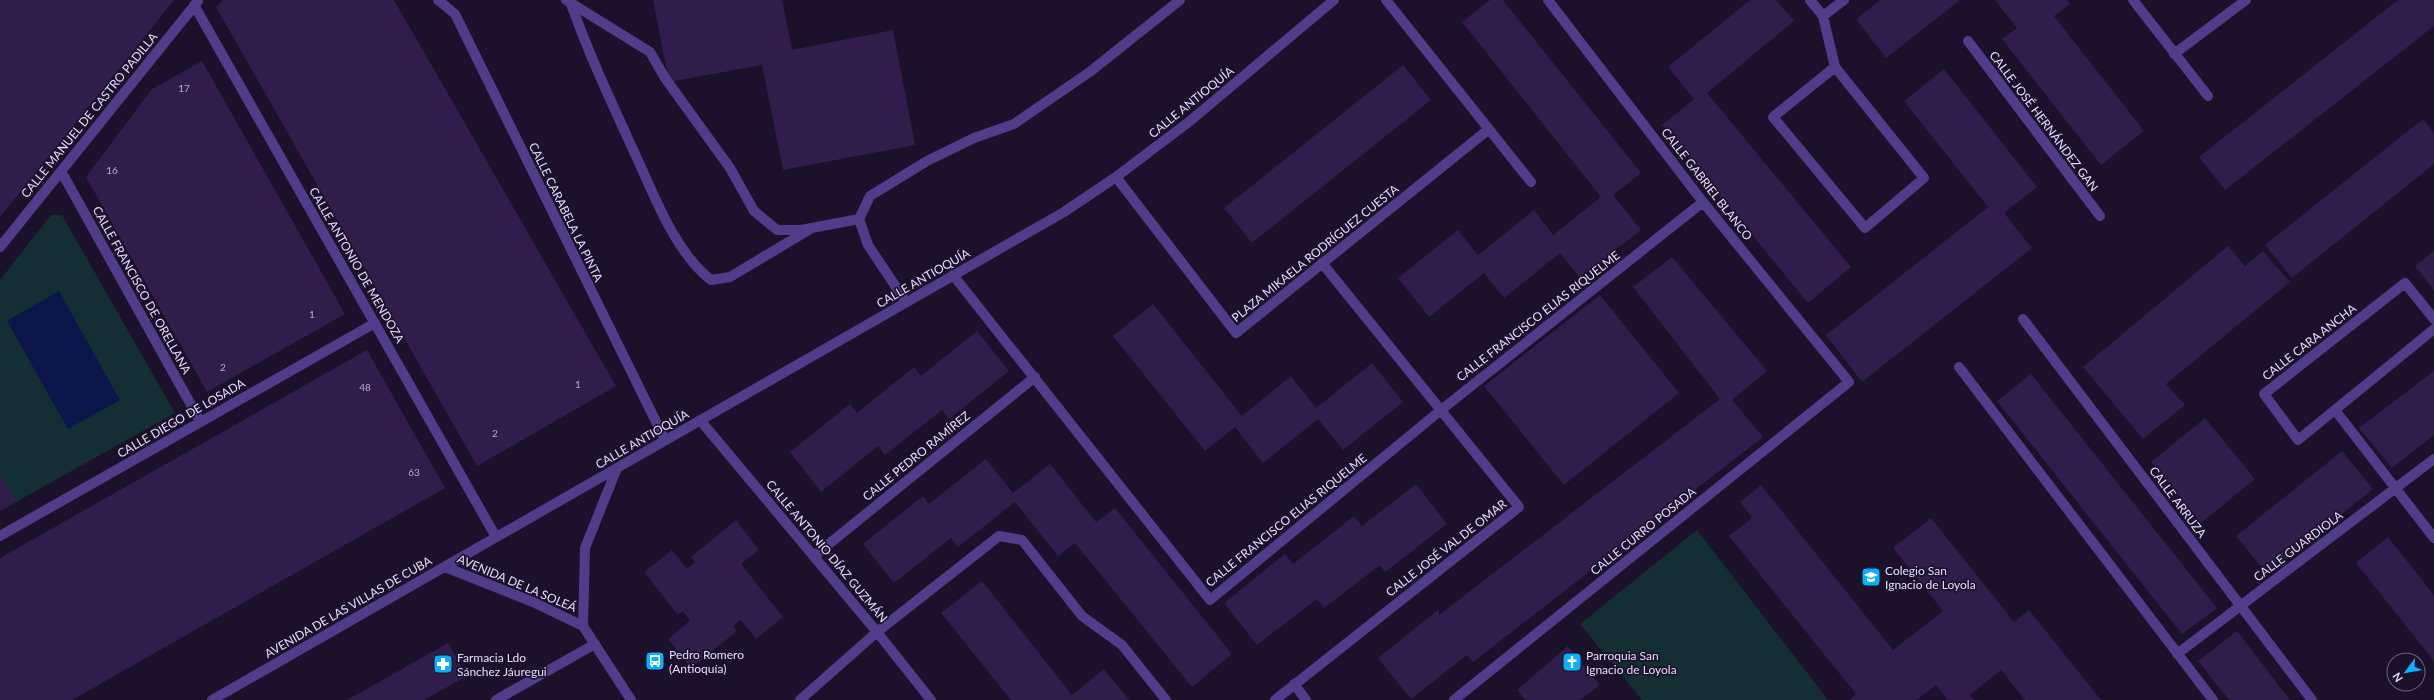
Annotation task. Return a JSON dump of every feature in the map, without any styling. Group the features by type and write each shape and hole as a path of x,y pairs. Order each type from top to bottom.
{"street":[{"name":"CALLE CARABELA LA PINTA","path":"438,0 455,14 665,440"},
{"path":"906,302 868,245 859,219 870,196 927,161 974,138 1014,124 1092,71 1180,0"},
{"name":"CALLE ANTIOQUÍA","path":"496,537 1064,212 1116,177 1190,121 1334,0"},
{"path":"1386,0 1531,182"},
{"name":"CALLE GABRIEL BLANCO","path":"1548,0 1703,202 1849,382"},
{"path":"1810,0 1823,16 1835,67 1924,178 1865,228 1773,117 1835,67"},
{"path":"1823,16 1844,0"},
{"path":"2133,0 2208,96"},
{"path":"2174,54 2246,0"},
{"name":"CALLE MANUEL DE CASTRO PADILLA","path":"0,247 196,2"},
{"name":"CALLE ANTONIO DE MENDOZA","path":"196,2 496,537"},
{"path":"568,2 650,52 665,78 730,168 754,211 777,230 812,228 859,219"},
{"path":"568,2 590,58 663,215 696,268 711,280 730,277 812,228"},
{"name":"CALLE JOSÉ HERNÁNDEZ GAN","path":"1968,41 2100,216"},
{"name":"PLAZA MIKAELA RODRÍGUEZ CUESTA","path":"1116,177 1236,333 1489,129"},
{"name":"CALLE FRANCISCO DE ORELLANA","path":"61,171 200,421"},
{"name":"CALLE FRANCISCO ELIAS RIQUELME","path":"954,275 1210,600 1441,410 1703,202"},
{"name":"CALLE JOSÉ VAL DE OMAR","path":"1275,700 1519,507 1322,263"},
{"name":"CALLE CARA ANCHA","path":"2434,318 2406,283 2264,394 2298,440 2434,329"},
{"name":"CALLE ARRUZA","path":"2023,319 2312,700"},
{"name":"CALLE DIEGO DE LOSADA","path":"0,536 200,421 375,323"},
{"path":"1959,367 2213,700"},
{"name":"CALLE PEDRO RAMÍREZ","path":"814,556 1035,378"},
{"name":"CALLE CURRO POSADA","path":"1454,700 1849,382"},
{"path":"2335,410 2434,538"},
{"name":"CALLE ANTONIO DÍAZ GUZMÁN","path":"700,420 877,632 931,700"},
{"name":"CALLE GUARDIOLA","path":"2177,654 2434,459"},
{"name":"AVENIDA DE LA SOLEÁ","path":"445,567 533,602 583,626 585,548 617,468"},
{"path":"800,700 877,632 999,536 1022,540 1082,616 1122,646 1166,700"},
{"name":"AVENIDA DE LAS VILLAS DE CUBA","path":"212,700 496,537"},
{"path":"583,626 631,700"},
{"path":"496,700 595,644"},
{"path":"1294,684 1306,700"}],"green space":[{"path":"51,215 62,215 175,413 0,511 0,280"},
{"path":"1697,530 1828,700 1642,700 1580,624"}],"shaded area":[{"path":"59,291 120,400 68,429 7,321"}],"building":[{"path":"0,0 174,0 0,217"},
{"path":"223,0 394,0 616,386 477,466 216,7"},
{"path":"653,0 782,0 792,50 893,30 915,145 783,170 762,65 669,82"},
{"path":"1490,0 1503,0 1641,173 1613,195 1641,230 1580,278 1560,253 1504,298 1484,273 1429,317 1398,278 1458,230 1478,255 1534,210 1553,235 1601,197 1462,22"},
{"path":"1750,0 1776,0 1794,21 1707,93 1851,267 1808,303 1662,125 1694,99 1668,67"},
{"path":"1880,0 1960,0 1886,58 1856,19"},
{"path":"1995,0 2067,0 2070,4 2054,16 2144,131 2101,165 2002,39 2017,28"},
{"path":"2398,0 2434,0 2434,26 2225,190 2199,157"},
{"path":"202,61 345,314 207,392 86,177 152,89"},
{"path":"1403,65 1431,100 1252,243 1224,208"},
{"path":"1944,69 2037,187 2004,213 2032,248 1862,382 1826,335 1988,207 1904,101"},
{"path":"2423,119 2434,133 2434,164 2292,278 2265,245"},
{"path":"2228,246 2245,266 2263,251 2290,282 2166,384 2185,405 2143,439 2083,367"},
{"path":"2434,251 2434,290 2415,266"},
{"path":"1672,257 1767,371 1732,400 1763,437 1473,662 1467,655 1411,699 1378,658 1439,609 1439,615 1720,399 1633,287"},
{"path":"1600,295 1679,393 1564,485 1484,386"},
{"path":"1153,304 1242,416 1291,376 1316,408 1372,363 1403,402 1343,450 1318,419 1263,463 1235,427 1205,451 1113,336"},
{"path":"977,331 1009,371 949,419 942,410 885,455 878,446 821,492 790,452 850,404 857,413 914,367 921,376"},
{"path":"367,350 445,488 72,700 0,700 0,558"},
{"path":"2434,371 2434,435 2392,468 2359,428"},
{"path":"2031,374 2217,608 2182,634 1997,401"},
{"path":"2205,418 2255,479 2201,523 2151,462"},
{"path":"2342,451 2373,489 2267,574 2236,536"},
{"path":"986,459 1013,493 1050,464 1096,522 1115,508 1232,654 1192,687 1075,543 1058,556 1015,502 958,547 951,538 894,583 863,544 923,496 929,504"},
{"path":"0,474 16,502 0,511"},
{"path":"1416,484 1447,524 1385,572 1380,565 1324,608 1317,599 1257,645 1224,603 1285,554 1293,564 1354,516 1362,526"},
{"path":"1761,485 1893,650 1943,611 1893,548 1931,518 2014,622 2029,610 2101,700 2025,700 2001,670 1970,695 1974,700 1948,700 1936,685 1917,700 1849,700 1856,694 1729,536 1752,518 1740,502"},
{"path":"736,520 759,550 741,564 783,617 756,639 741,620 733,626 737,631 691,668 668,639 690,621 683,611 678,615 644,572 672,550 687,569 695,562 691,557"},
{"path":"2388,537 2434,595 2434,661 2356,563"},
{"path":"982,581 1072,695 1104,669 1129,700 1011,700 941,613"},
{"path":"2237,631 2290,700 2229,700 2198,661"},
{"path":"448,643 467,676 424,700 347,700"},
{"path":"1568,646 1600,685 1580,700 1525,700 1517,690"}],"place":[{"name":"Colegio San Ignacio de Loyola","path":"1871,577"},
{"name":"Pedro Romero (Antioquía)","path":"655,661"},
{"name":"Parroquia San Ignacio de Loyola","path":"1572,662"},
{"name":"Farmacia Ldo Sánchez Jáuregui","path":"443,664"}]}
